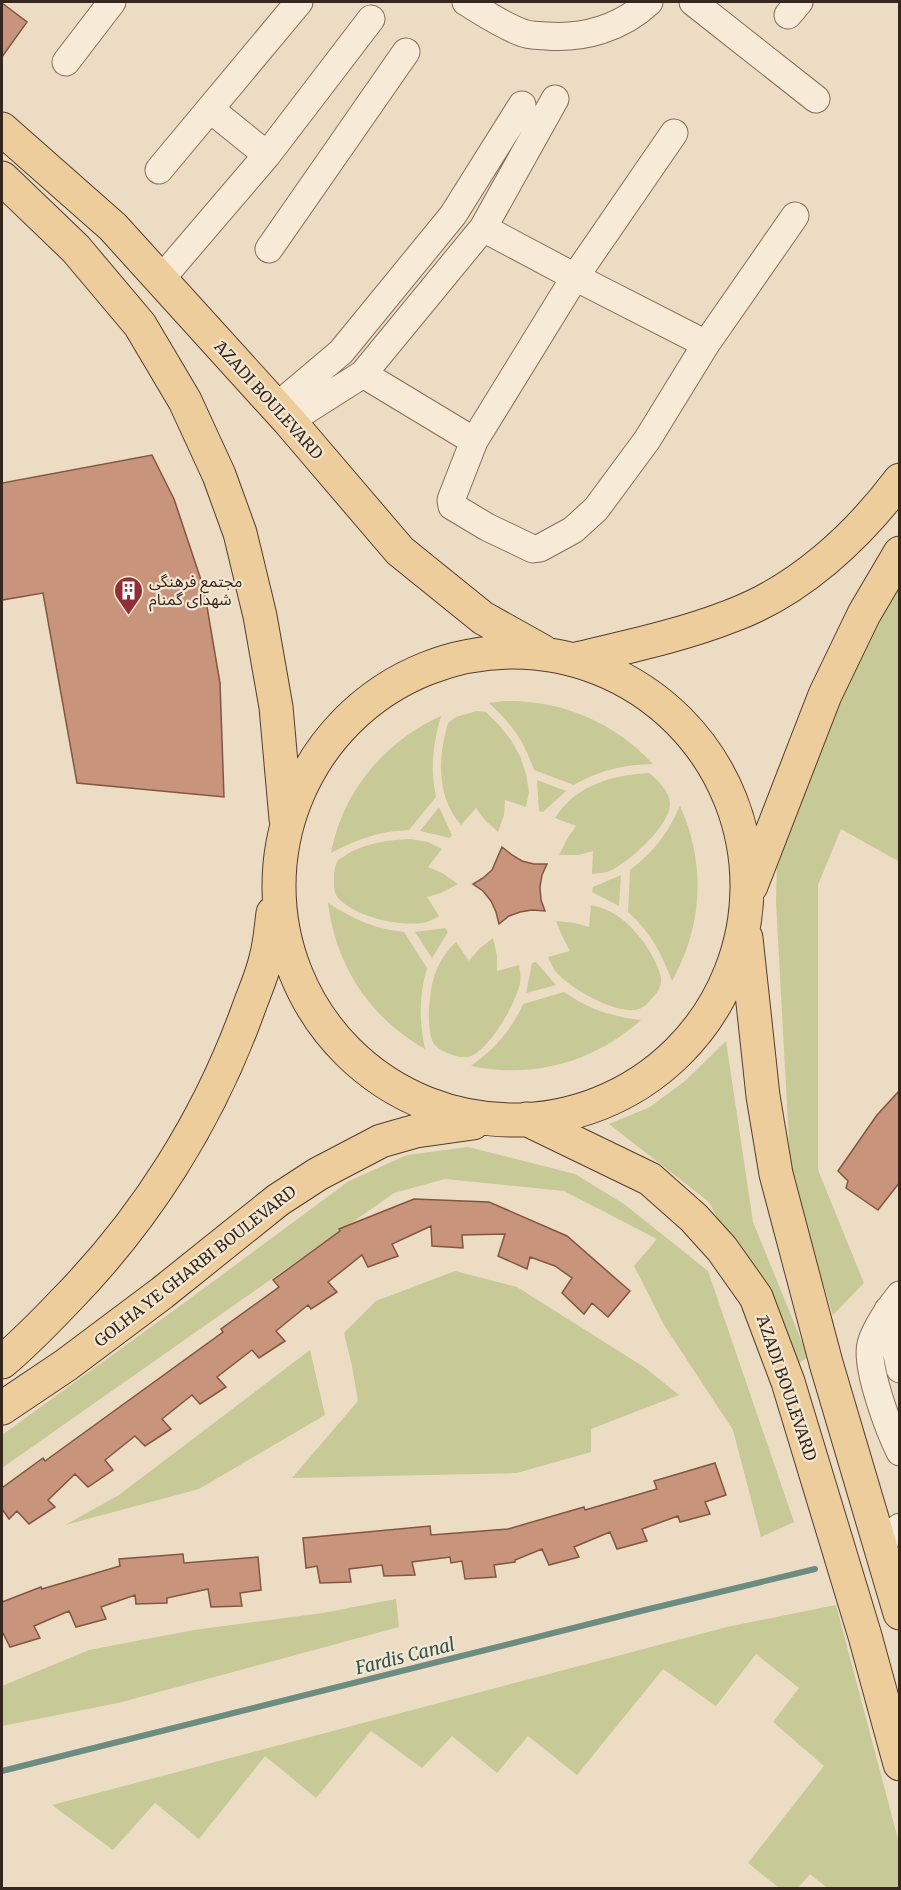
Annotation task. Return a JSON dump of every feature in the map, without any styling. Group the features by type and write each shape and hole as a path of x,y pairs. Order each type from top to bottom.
{"main road":[{"name":"َAZADI BOULEVARD","path":"2,129 113,226 282,414 400,551 483,618 561,657"},
{"path":"2,177 76,249 140,325 185,401 219,475 240,533 261,616 276,707 287,827"},
{"path":"561,657 669,637 732,616 758,604 784,590 838,548 880,505 900,480"},
{"path":"746,908 825,695 864,614 900,553"},
{"path":"2,1362 88,1277 137,1218 161,1183 204,1110 225,1068 266,959 287,827 294,804 304,782 330,740 365,705 385,691 428,668 475,656 516,653 561,657 596,667 618,677 653,698 678,719 709,757 731,800 739,824 747,872 746,908 763,1096 776,1174 826,1363 889,1536 900,1613"},
{"path":"279,876 282,924 295,972 317,1015 348,1053 386,1083 415,1099 453,1112 477,1117 514,1120"},
{"name":"GOLHA YE GHARBI BOULEVARD","path":"2,1408 66,1365 162,1293 278,1200 318,1174 381,1141 407,1133 567,1113 606,1100 641,1081 679,1050 710,1012 722,990 737,952 746,908"},
{"name":"َAZADI BOULEVARD","path":"514,1120 650,1179 694,1218 722,1249 756,1297 788,1382 865,1636 900,1764"}],"street":[{"path":"66,62 112,2"},
{"path":"159,170 298,2"},
{"path":"466,2 525,34 565,37 604,31 640,10 649,2"},
{"path":"693,2 816,99"},
{"path":"161,279 267,156 371,19"},
{"path":"270,249 406,52"},
{"path":"282,414 363,374 483,228 555,99"},
{"path":"282,414 341,352 453,215 522,105"},
{"path":"210,109 267,156"},
{"path":"674,134 575,277 474,441 451,500 452,506 487,527 533,549 540,548 573,530 597,509 648,441 706,344 795,216"},
{"path":"483,228 706,344"},
{"path":"363,374 474,441"},
{"path":"894,1303 900,1369"},
{"path":"894,1303 871,1344 871,1368 893,1439 900,1452"}],"green space":[{"path":"899,584 900,825 898,861 841,829 818,885 818,1170 864,1283 833,1315 791,1179 776,902 778,815"},
{"path":"503,701 545,704 585,716 621,736 653,764 612,769 574,785 534,770 516,734 489,703"},
{"path":"477,711 486,712 511,740 526,774 529,792 526,807 505,800 504,815 498,832 476,808 461,825 447,802 443,789 441,763 448,723 456,717"},
{"path":"441,716 433,756 436,797 409,830 369,837 331,853 345,809 369,771 401,740"},
{"path":"649,773 665,790 670,803 664,822 648,842 628,860 604,873 592,874 593,851 578,855 559,855 576,826 555,818 573,797 609,779"},
{"path":"537,780 566,791 543,812 539,811"},
{"path":"680,806 694,850 697,894 690,938 672,981 654,944 628,912 630,870 660,841"},
{"path":"439,807 452,835 450,838 420,831"},
{"path":"410,839 428,842 442,849 428,867 458,884 427,897 439,916 422,923 412,924 378,919 356,911 337,897 334,883 335,868 339,859 370,845"},
{"path":"621,875 619,906 592,892 593,887"},
{"path":"328,903 364,922 404,932 427,968 422,988 421,1008 425,1049 388,1022 359,988 339,948"},
{"path":"591,905 613,913 626,922 642,940 654,960 661,977 659,990 647,1004 639,1009 619,1009 595,1000 564,979 552,966 548,957 570,951 556,921 589,927"},
{"path":"445,928 448,932 432,958 415,932"},
{"path":"493,938 497,956 497,971 519,965 520,982 517,993 507,1015 484,1046 468,1057 459,1057 439,1049 432,1040 429,1009 437,968 445,954 456,942 469,961"},
{"path":"536,962 556,985 526,993 532,963"},
{"path":"564,992 601,1011 641,1020 623,1035 603,1047 562,1064 517,1070 471,1066 502,1038 523,1004"},
{"path":"726,1041 753,1222 808,1357 795,1366 709,1202 609,1124 650,1107 685,1081"},
{"path":"468,1147 575,1174 624,1204 708,1271 794,1522 761,1537 733,1430 664,1325 634,1266 657,1239 564,1191 445,1179 394,1193 2,1468 2,1435 349,1181 407,1155"},
{"path":"455,1271 517,1287 644,1367 679,1395 591,1429 591,1452 517,1473 292,1478 358,1401 344,1333 376,1301"},
{"path":"310,1350 325,1415 199,1489 65,1525 119,1495"},
{"path":"396,1599 399,1627 118,1703 2,1726 2,1686 89,1650 194,1630 323,1613"},
{"path":"836,1605 899,1843 899,1888 827,1888 810,1874 798,1888 779,1888 748,1863 824,1766 773,1722 799,1688 756,1654 716,1706 663,1669 577,1775 528,1736 497,1773 452,1736 422,1768 371,1731 316,1798 265,1756 199,1839 155,1803 113,1850 52,1805 727,1627"}],"building":[{"path":"2,3 27,22 2,57"},
{"name":"مجتمع فرهنگی شهدای گمنام","path":"152,455 174,499 204,589 220,683 224,797 77,783 43,593 2,600 2,483"},
{"path":"502,847 522,861 547,864 540,887 545,911 520,912 509,916 499,924 491,901 473,884 492,870"},
{"path":"900,1090 900,1182 878,1210 846,1188 848,1181 838,1171 877,1115"},
{"path":"414,1199 489,1202 567,1236 630,1291 608,1317 592,1303 584,1314 562,1293 572,1278 555,1266 530,1257 527,1269 498,1256 505,1234 462,1235 463,1248 432,1246 431,1226 392,1244 398,1256 368,1267 362,1255 328,1282 337,1292 311,1309 308,1305 276,1331 285,1341 259,1358 252,1350 217,1377 226,1387 200,1404 192,1395 162,1419 171,1429 145,1446 135,1436 105,1460 113,1470 88,1487 75,1474 48,1500 55,1507 29,1524 17,1511 9,1519 2,1509 2,1488 43,1458 45,1461 223,1332 221,1329 279,1287 273,1280 340,1231 339,1229"},
{"path":"715,1463 726,1495 705,1502 710,1514 680,1522 678,1516 642,1529 647,1541 617,1549 610,1532 574,1547 579,1557 549,1565 542,1549 515,1560 515,1562 494,1565 496,1577 465,1579 462,1561 451,1563 450,1557 412,1562 415,1575 384,1576 382,1565 349,1569 351,1582 320,1583 317,1566 306,1568 303,1538 430,1526 431,1535 508,1529 657,1489 654,1481"},
{"path":"183,1554 184,1563 258,1557 261,1590 240,1593 242,1606 211,1607 208,1589 167,1598 167,1603 136,1604 135,1595 101,1607 106,1619 76,1627 69,1611 34,1626 40,1638 10,1647 2,1631 2,1602 41,1587 42,1589 120,1566 119,1559"}],"waterway":[{"name":"Fardis Canal","path":"2,1771 815,1569"}],"place":[{"name":"مجتمع فرهنگی شهدای گمنام","path":"128,616"}]}
